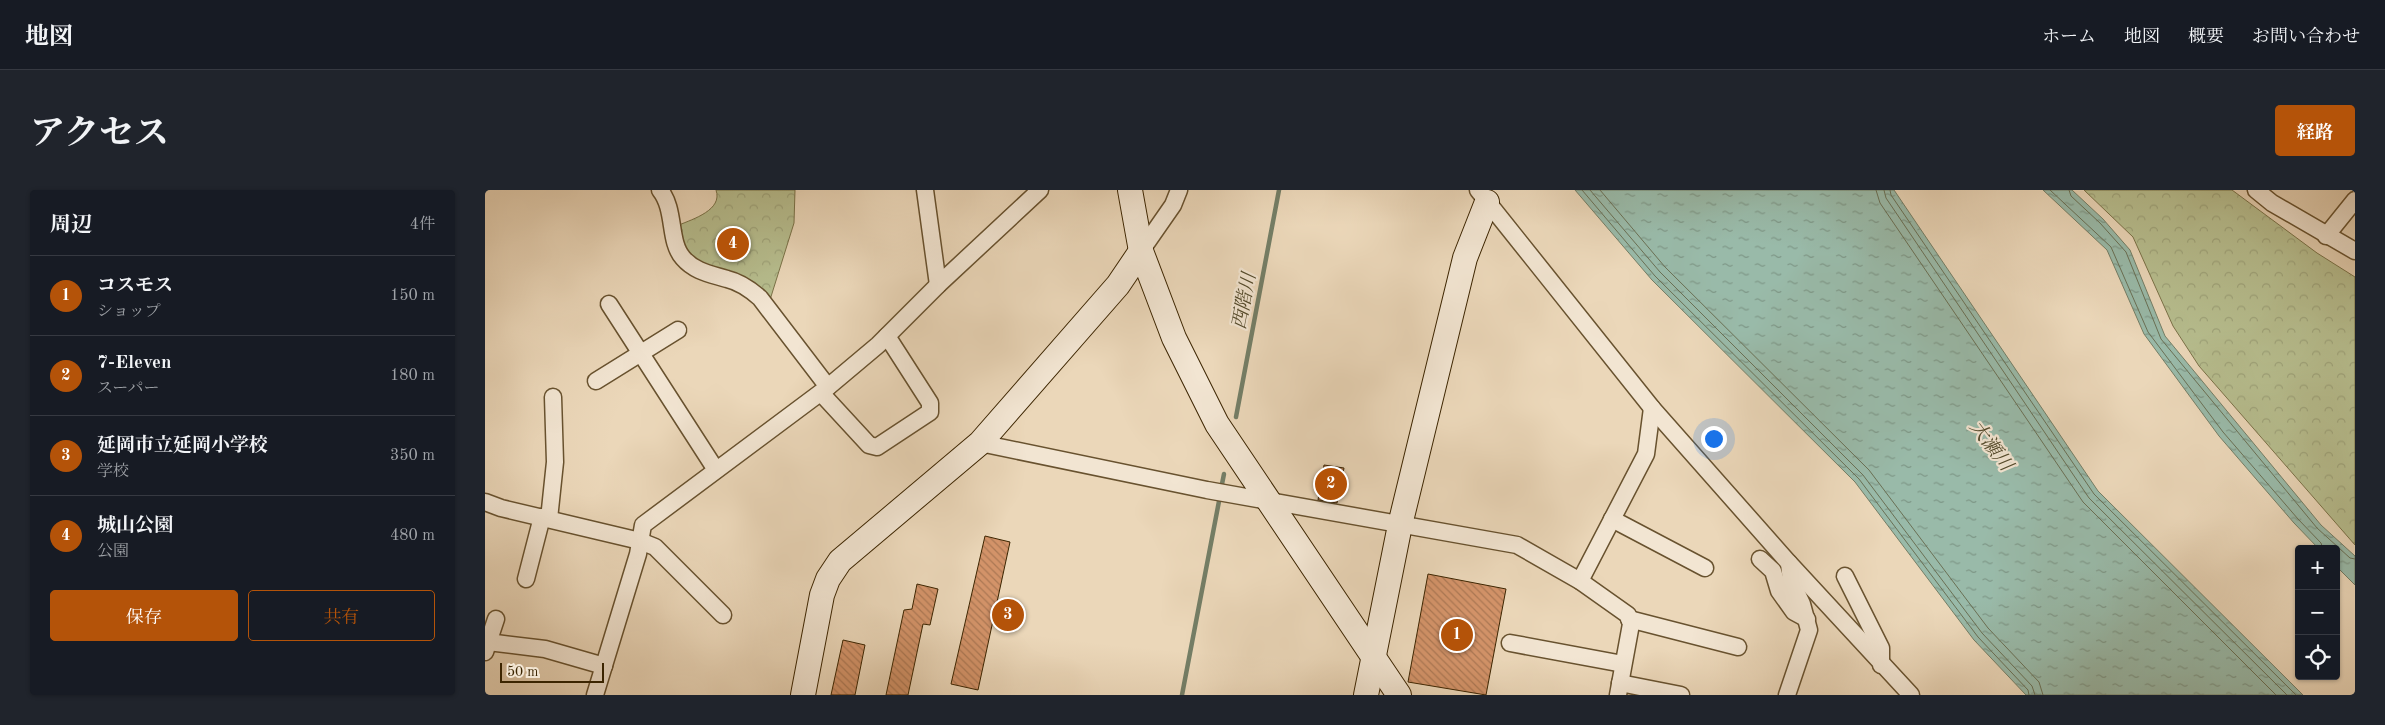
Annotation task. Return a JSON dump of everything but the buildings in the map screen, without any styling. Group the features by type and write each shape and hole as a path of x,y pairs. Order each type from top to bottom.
{"street":[{"path":"660,190 668,200 675,238 681,256 689,265 702,272 728,279 752,290 760,298 824,390 869,446 877,446 930,412 930,403 887,336"},
{"path":"925,190 937,285"},
{"path":"595,695 638,554 643,525 824,390 887,336 937,285 1041,190"},
{"path":"1130,190 1141,251 1175,338 1217,424 1265,499 1399,695"},
{"path":"803,695 823,595 828,579 840,561 980,442 1118,285 1173,205 1179,190"},
{"path":"2255,190 2272,203 2355,251"},
{"path":"1483,196 1652,408 1881,665 1911,695"},
{"path":"1366,695 1400,525 1465,258 1483,196"},
{"path":"2327,236 2355,200"},
{"path":"609,304 716,470"},
{"path":"596,381 678,330"},
{"path":"526,579 545,518 555,462 553,397"},
{"path":"1580,581 1646,454 1652,408"},
{"path":"980,442 1207,490 1517,545 1580,581 1628,615 1631,624 1619,689 1681,695"},
{"path":"485,502 640,541 655,547 723,615"},
{"path":"1612,519 1705,568"},
{"path":"1760,558 1773,571 1779,591 1794,612 1807,619"},
{"path":"1787,695 1809,630 1807,619 1791,581 1789,563"},
{"path":"1845,576 1881,648 1881,665"},
{"path":"496,619 487,647 545,649 604,666"},
{"path":"1629,619 1738,647"},
{"path":"1510,643 1623,664"}],"green space":[{"path":"716,190 795,190 794,223 769,303 728,276 683,252 679,225 699,217 711,208 717,197"},
{"path":"2084,190 2232,190 2317,253 2355,277 2355,545 2199,366 2173,326 2133,237"}],"water":[{"name":"大瀬川","path":"1575,190 1894,190 2098,491 2303,695 2026,695 1974,640 1855,482 1652,280"},
{"path":"2043,190 2072,190 2103,219 2130,250 2165,336 2321,525 2355,556 2355,585 2340,570 2340,545 2315,545 2219,436 2144,334 2107,250"}],"waterway":[{"name":"西階川","path":"1236,417 1279,190"},
{"path":"1222,484 1224,474"},
{"path":"1182,695 1220,496"}],"place":[{"name":"城山公園","path":"733,244"},
{"name":"7-Eleven","path":"1331,484"},
{"name":"延岡市立延岡小学校","path":"1008,615"},
{"name":"コスモス","path":"1457,635"}]}
